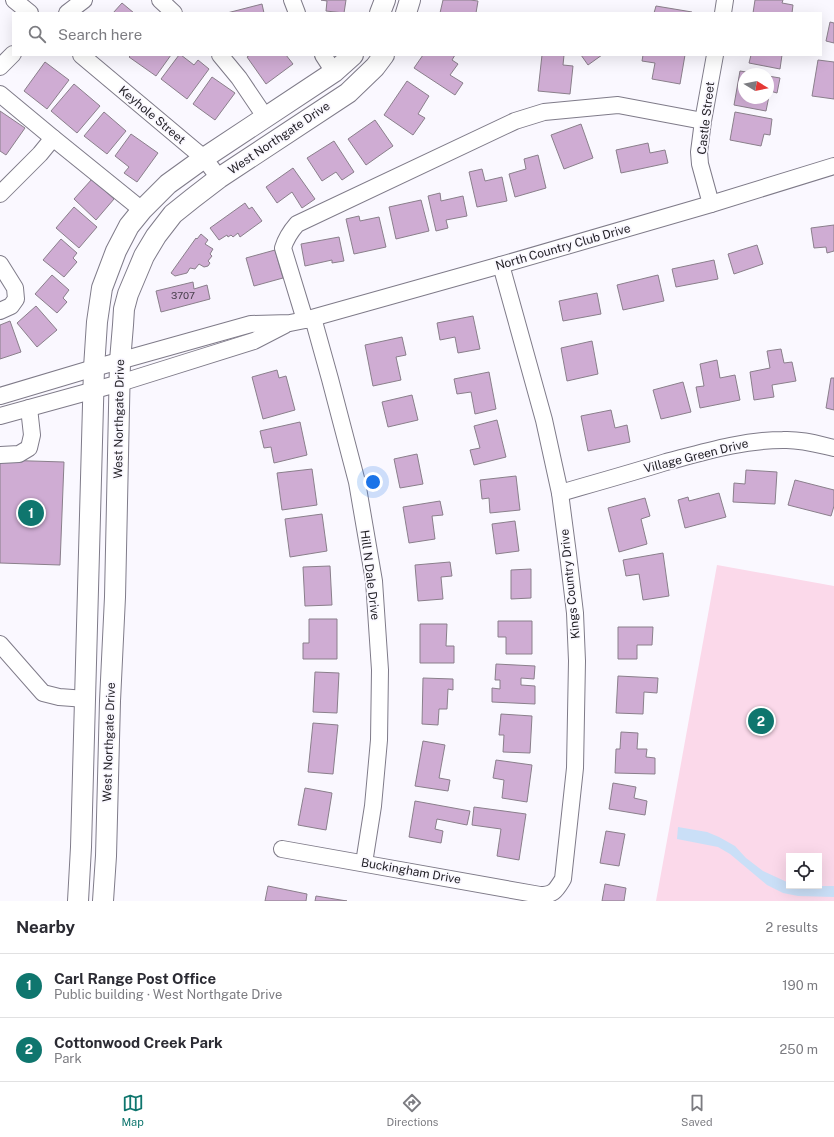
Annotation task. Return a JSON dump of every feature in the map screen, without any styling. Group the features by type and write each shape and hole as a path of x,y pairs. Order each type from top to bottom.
{"main road":[{"path":"380,12 385,0"},
{"path":"406,12 410,0"},
{"name":"West Northgate Drive","path":"78,901 82,839 94,368 97,322 102,288 119,245 129,226 142,210 168,184 204,158 334,72 352,56"},
{"name":"West Northgate Drive","path":"103,901 106,856 110,701 115,597 120,361 124,309 128,294 144,256 156,236 173,214 219,178 348,93 375,67 383,56"},
{"path":"86,699 110,701"}],"street":[{"path":"14,0 29,12"},
{"path":"68,12 84,0"},
{"path":"160,0 173,12"},
{"path":"292,0 297,12"},
{"path":"723,12 725,0"},
{"path":"0,67 12,55"},
{"name":"Keyhole Street","path":"82,56 204,158 219,178"},
{"path":"221,56 239,78 266,118"},
{"path":"324,56 334,72"},
{"name":"Castle Street","path":"711,204 700,164 700,152 703,120 715,56"},
{"path":"0,94 142,210"},
{"name":"Hill N Dale Drive","path":"364,863 373,806 379,740 380,670 374,582 357,482 332,386 303,320 283,248 286,239 290,231 297,224 516,121 544,112 618,105 703,120"},
{"path":"0,194 40,154 53,138"},
{"name":"North Country Club Drive","path":"0,416 120,383 254,341 303,320 501,265 711,204 834,166"},
{"path":"0,264 15,288 16,298 11,306 0,311"},
{"name":"Kings Country Drive","path":"501,265 544,420 560,493 575,613 577,661 575,768 563,879 557,889 549,895 540,895"},
{"name":"North Country Club Drive","path":"0,396 251,324 303,320"},
{"path":"0,455 19,454 28,448 32,435 29,408"},
{"name":"Village Green Drive","path":"560,493 726,446 754,441 784,440 812,442 834,448"},
{"path":"0,644 43,693 59,697 86,699"},
{"name":"Buckingham Drive","path":"282,849 540,895"}],"shaded area":[{"path":"717,565 834,586 834,901 656,901"}],"water":[{"path":"678,827 707,832 735,846 746,858 763,871 786,882 786,889 822,889 822,886 834,886 834,897 798,896 783,893 767,885 730,854 718,847 677,839"}],"building":[{"path":"321,0 346,0 344,12 326,11 327,1"},
{"path":"443,0 478,1 476,12 440,12"},
{"path":"755,0 783,0 782,3 793,5 792,12 753,12"},
{"path":"122,3 133,12 114,12"},
{"path":"262,4 264,12 231,12"},
{"path":"656,6 692,12 654,12"},
{"path":"830,22 834,23 834,43 826,41"},
{"path":"130,56 170,56 156,76 129,57"},
{"path":"178,56 182,56 194,65 198,60 209,69 187,99 161,79"},
{"path":"287,56 293,64 266,84 247,57"},
{"path":"422,56 454,56 452,60 458,64 450,75 463,83 455,95 414,68"},
{"path":"542,56 564,56 563,65 573,66 570,94 538,91"},
{"path":"582,56 601,56 588,65"},
{"path":"643,56 685,56 680,84 652,79 655,63 642,61"},
{"path":"751,56 782,56 780,69 749,63"},
{"path":"818,60 834,62 834,99 812,96"},
{"path":"45,62 69,80 47,109 24,91"},
{"path":"212,77 235,93 215,120 193,104"},
{"path":"774,77 780,78 777,93 774,92"},
{"path":"407,81 429,96 418,114 425,118 413,135 384,115"},
{"path":"738,82 738,104 767,104 766,111 734,105"},
{"path":"74,84 100,106 77,133 51,111"},
{"path":"0,111 25,128 6,155 0,151"},
{"path":"104,112 126,131 107,154 84,136"},
{"path":"735,112 772,119 770,135 764,134 761,146 730,140"},
{"path":"375,120 393,146 366,165 348,139"},
{"path":"581,124 593,158 564,169 551,135"},
{"path":"131,134 158,153 137,182 124,173 129,167 115,156"},
{"path":"334,141 354,172 342,180 336,172 322,181 307,158"},
{"path":"648,143 650,153 665,150 668,163 621,173 616,150"},
{"path":"538,155 546,188 515,197 509,174 526,169 524,159"},
{"path":"293,168 315,199 302,208 292,192 277,203 266,187"},
{"path":"482,169 485,181 502,177 507,201 477,207 469,172"},
{"path":"92,179 114,199 96,220 74,199"},
{"path":"440,193 441,201 463,196 467,216 446,220 448,228 436,231 428,196"},
{"path":"421,200 429,231 396,239 389,207"},
{"path":"245,203 249,209 252,207 262,221 240,237 238,233 233,237 231,235 228,237 227,235 219,240 210,228"},
{"path":"74,207 97,227 79,248 56,228"},
{"path":"359,216 360,221 379,217 386,247 354,254 346,219"},
{"path":"834,225 834,251 827,253 826,247 814,248 811,228"},
{"path":"201,234 208,240 205,244 213,249 210,254 212,256 208,261 210,263 208,266 204,267 199,264 195,269 190,268 187,273 175,276 171,273 196,238 197,239"},
{"path":"339,237 344,261 332,263 332,260 305,266 301,244"},
{"path":"61,239 77,253 73,258 77,262 64,277 43,260"},
{"path":"757,245 763,264 734,274 728,254"},
{"path":"275,250 283,278 254,286 246,258"},
{"path":"714,260 718,279 676,287 672,269"},
{"path":"52,275 69,290 63,298 67,302 57,313 35,294"},
{"path":"658,275 664,301 623,310 617,285"},
{"path":"193,282 194,289 207,285 210,299 161,312 156,291"},
{"path":"597,293 601,314 563,321 559,301"},
{"path":"36,306 57,330 37,347 17,323"},
{"path":"473,316 480,349 458,353 455,337 440,340 437,323"},
{"path":"10,321 21,352 0,359 0,325"},
{"path":"402,337 406,355 396,357 401,380 373,386 365,345"},
{"path":"592,341 598,374 567,381 561,348"},
{"path":"781,349 784,363 792,362 796,381 772,385 774,397 754,400 750,372 770,368 767,351"},
{"path":"717,360 720,378 735,375 740,400 700,408 696,387 704,386 700,364"},
{"path":"277,370 279,378 286,376 295,410 263,419 252,377"},
{"path":"489,372 496,409 475,414 471,392 457,394 454,379"},
{"path":"831,378 834,378 834,410 826,408"},
{"path":"683,382 691,412 661,419 653,390"},
{"path":"412,395 418,420 388,427 382,402"},
{"path":"611,410 615,428 627,425 630,442 588,451 581,416"},
{"path":"497,420 506,457 474,465 470,450 480,448 474,426"},
{"path":"300,422 307,455 274,463 271,447 264,448 260,431"},
{"path":"417,454 423,484 400,488 394,459"},
{"path":"0,460 64,462 60,565 0,563"},
{"path":"312,469 317,505 282,510 277,473"},
{"path":"746,470 777,472 775,504 733,502 734,483 745,484"},
{"path":"516,476 520,510 490,513 489,498 482,499 480,480"},
{"path":"795,480 834,490 834,506 831,516 788,505"},
{"path":"719,493 726,517 685,528 678,500 688,497 689,501"},
{"path":"645,498 650,516 641,519 647,544 619,552 608,508"},
{"path":"440,501 443,515 432,516 435,539 409,543 403,507"},
{"path":"322,514 327,551 290,557 285,519"},
{"path":"515,521 519,551 496,554 492,524"},
{"path":"663,553 669,596 643,600 639,574 626,576 623,560"},
{"path":"450,562 452,576 441,577 443,599 418,601 415,565"},
{"path":"330,566 332,605 305,606 303,567"},
{"path":"531,569 531,598 511,599 511,570"},
{"path":"309,619 337,619 337,659 303,659 303,643 309,643"},
{"path":"498,621 532,621 532,654 506,654 506,637 498,637"},
{"path":"420,624 447,624 446,646 454,646 454,663 420,663"},
{"path":"618,627 653,627 652,645 637,645 637,659 618,659"},
{"path":"496,664 535,666 534,679 521,678 521,685 535,686 535,704 492,702 492,688 500,689 500,680 495,680"},
{"path":"315,672 339,673 337,713 313,712"},
{"path":"618,676 658,678 657,693 644,692 643,714 616,713"},
{"path":"423,678 453,679 453,690 448,689 447,709 439,709 438,725 422,724"},
{"path":"501,714 532,716 530,753 503,752 504,735 499,735"},
{"path":"313,723 338,725 333,774 308,772"},
{"path":"621,732 638,733 637,749 647,749 646,757 655,758 655,774 615,773 616,749 620,749"},
{"path":"423,741 445,745 439,778 450,780 448,791 415,786"},
{"path":"496,760 532,765 527,802 502,798 504,780 493,778"},
{"path":"613,783 636,787 634,798 647,801 645,815 609,809"},
{"path":"305,788 332,793 326,830 298,825"},
{"path":"415,801 470,811 467,825 437,819 435,829 443,831 441,843 409,837"},
{"path":"474,807 526,814 519,860 497,856 501,829 472,825"},
{"path":"606,831 625,834 619,866 600,863"},
{"path":"605,884 626,888 624,901 602,901"},
{"path":"268,886 307,894 306,901 265,901"},
{"path":"316,896 347,901 315,901"}],"place":[{"name":"Carl Range Post Office","path":"31,513"},
{"name":"Cottonwood Creek Park","path":"761,721"}]}
